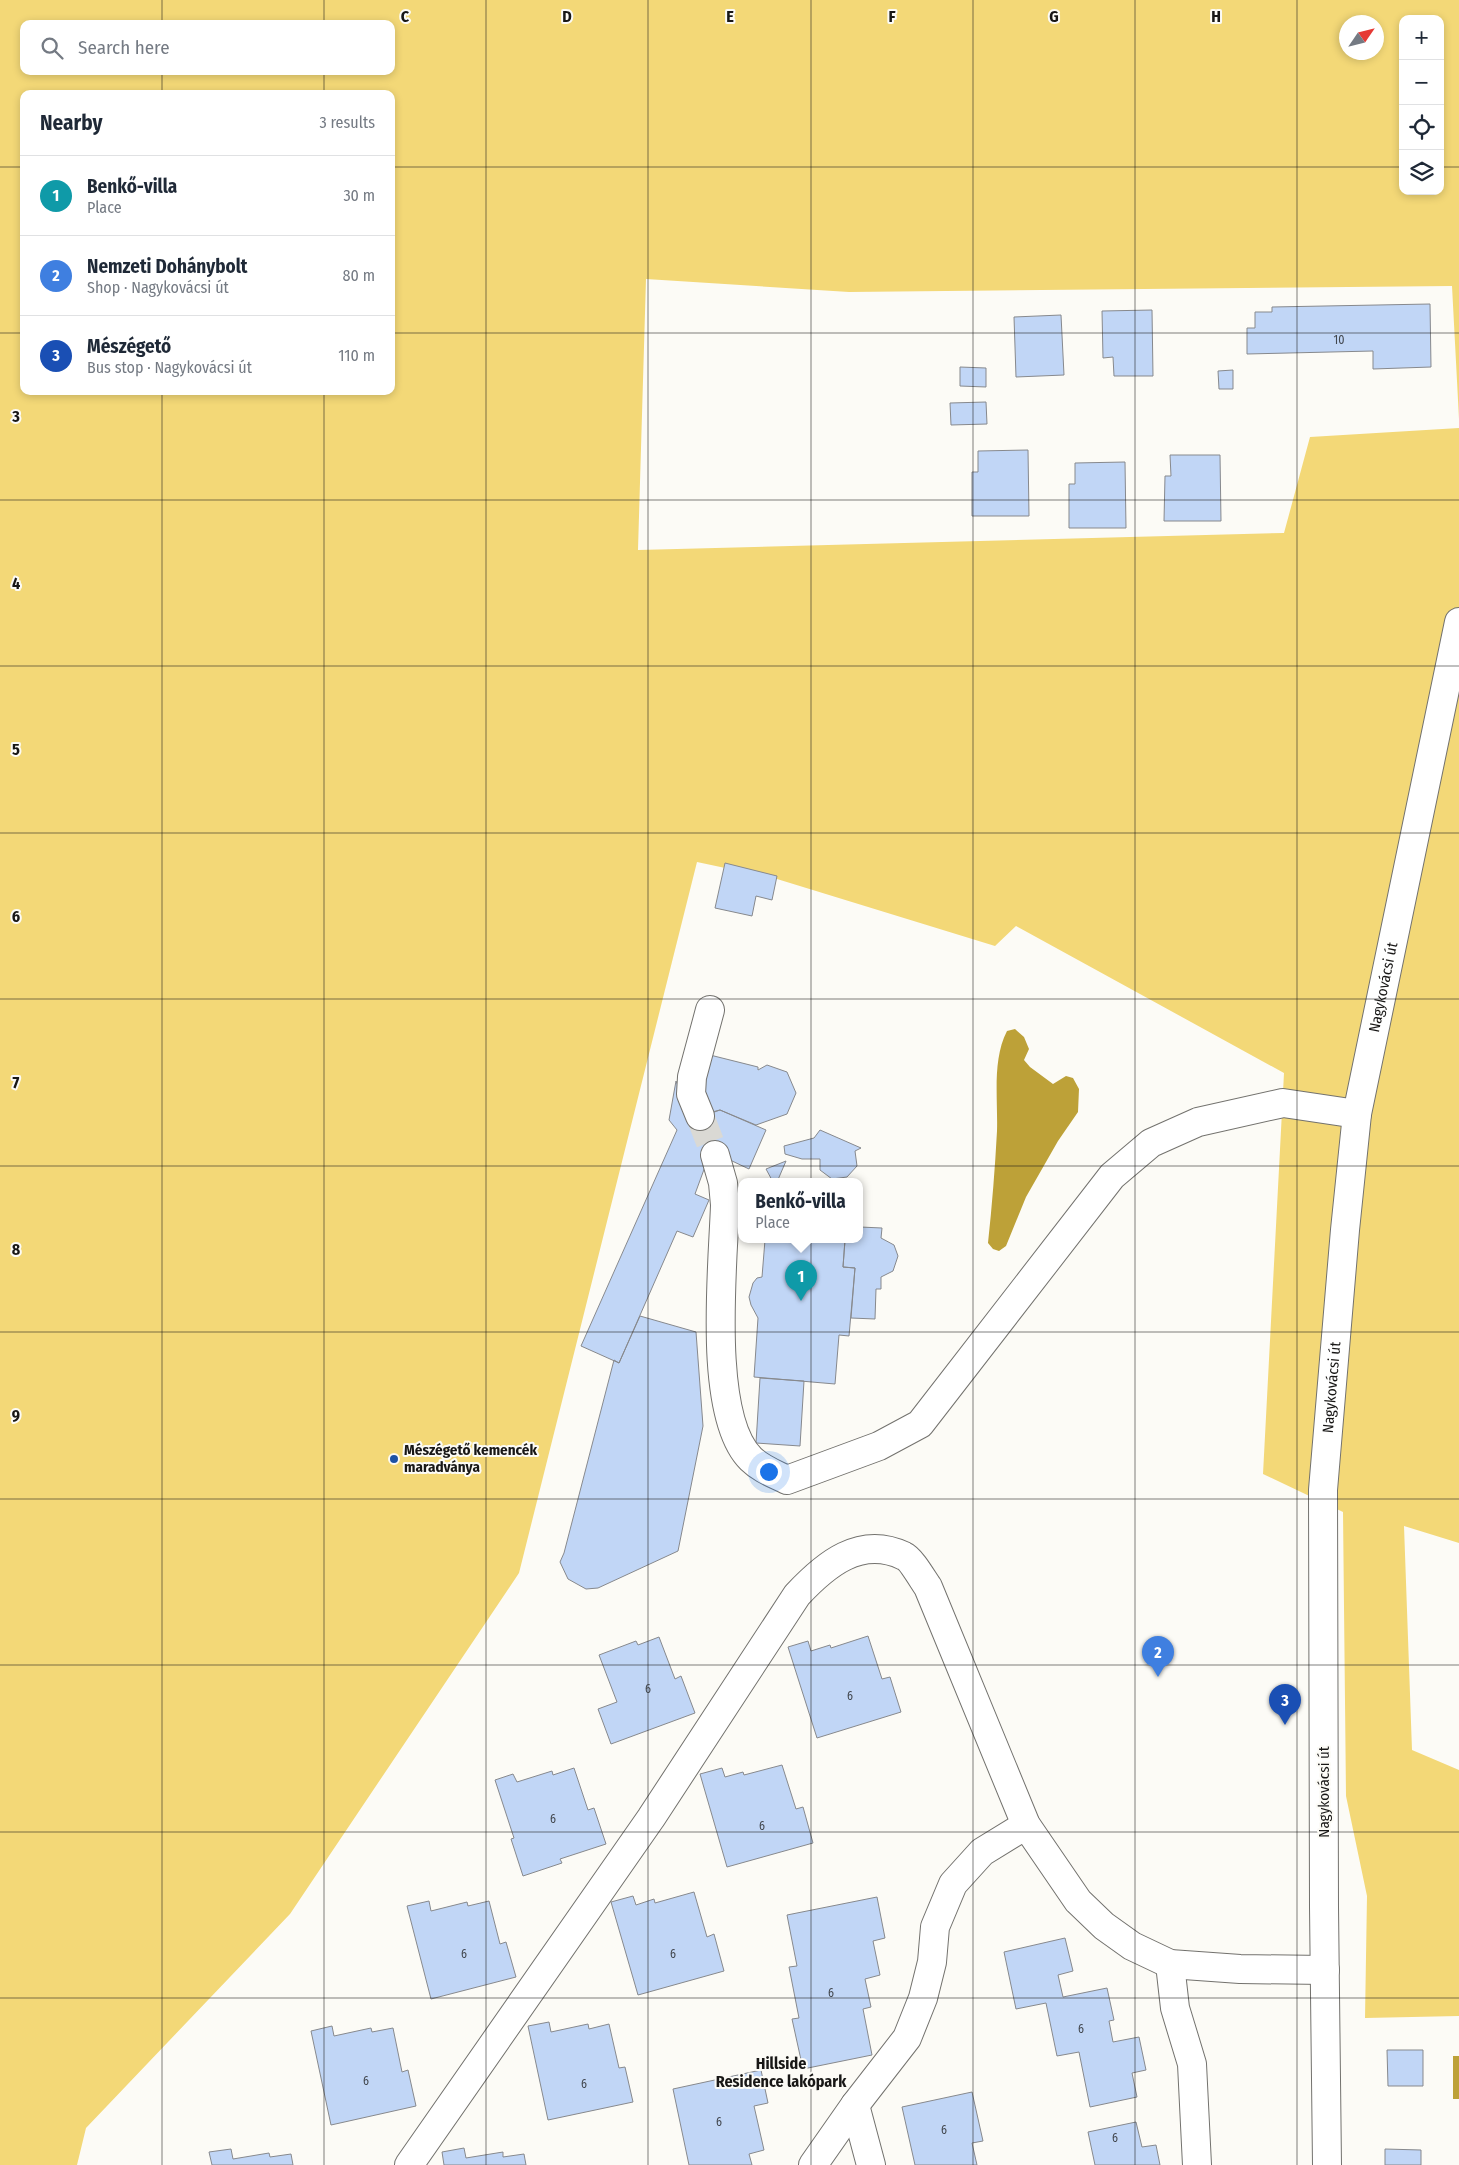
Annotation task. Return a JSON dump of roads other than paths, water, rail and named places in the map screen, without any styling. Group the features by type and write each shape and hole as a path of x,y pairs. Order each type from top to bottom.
{"street":[{"name":"Nagykovácsi út","path":"1327,2165 1323,1490 1357,1114 1455,654 1459,622"},
{"path":"700,1116 691,1094 692,1078 710,1010"},
{"path":"715,1155 723,1183 725,1205 720,1351 726,1400 736,1437 750,1459 764,1469 787,1480 879,1446 920,1424 1112,1176 1151,1143 1198,1122 1283,1103 1357,1114"},
{"path":"410,2164 651,1818 797,1595 818,1572 847,1554 877,1549 906,1557 928,1587 1026,1825 1078,1901 1097,1920 1132,1946 1170,1964 1240,1969 1325,1970"},
{"path":"813,2165 854,2105 907,2038 925,1989 932,1962 935,1928 953,1884 982,1852 1026,1825"},
{"path":"1170,1964 1175,2008 1192,2064 1197,2165"},
{"path":"854,2105 871,2165"}],"tunnel":[{"path":"700,1116 715,1155"}],"place":[{"name":"Benkő-villa","path":"801,1301"},
{"name":"Mészégető kemencék maradványa","path":"394,1459"},
{"name":"Nemzeti Dohánybolt","path":"1158,1677"},
{"name":"Mészégető","path":"1285,1725"}],"district":[{"name":"Hillside Residence lakópark","path":"781,2072"}]}
